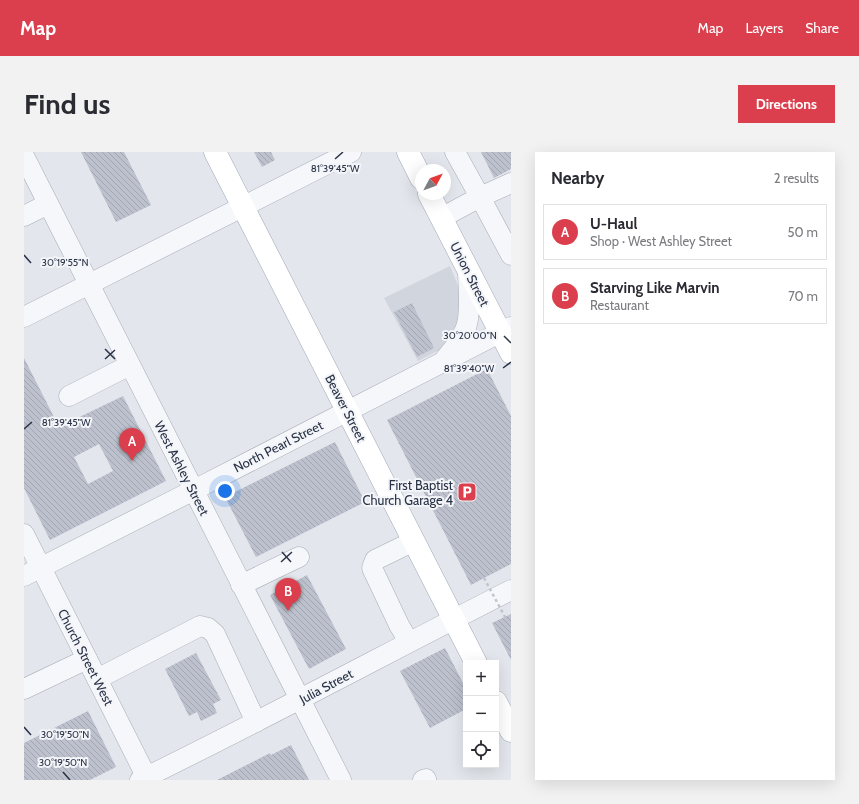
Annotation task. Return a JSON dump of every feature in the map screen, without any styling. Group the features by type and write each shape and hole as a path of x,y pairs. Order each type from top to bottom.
{"main road":[{"name":"Beaver Street","path":"215,152 474,660"},
{"path":"408,152 415,166"},
{"name":"Union Street","path":"432,200 468,270 506,330 511,353"},
{"path":"499,708 511,731"}],"street":[{"path":"24,317 352,152"},
{"path":"455,152 511,255"},
{"name":"West Ashley Street","path":"24,156 29,176 48,204 90,284 341,780"},
{"path":"441,218 480,197 511,183"},
{"path":"24,216 48,204"},
{"path":"441,363 456,346 466,329 469,312 468,270"},
{"name":"North Pearl Street","path":"32,572 506,330"},
{"path":"69,396 130,365"},
{"name":"Church Street West","path":"24,534 32,572 98,679 145,779"},
{"path":"409,642 372,568 375,560 414,541"},
{"path":"241,585 299,557"},
{"name":"Julia Street","path":"145,779 511,590"},
{"path":"98,679 200,626 208,628 215,634 256,722"},
{"path":"24,689 87,659"}],"path":[{"path":"484,578 505,617"}],"shaded area":[{"path":"450,266 461,293 463,321 447,346 418,361 384,298"}],"building":[{"path":"81,152 124,152 151,205 116,222"},
{"path":"254,152 271,152 275,160 262,167"},
{"path":"481,152 511,152 511,169 494,178"},
{"path":"412,303 434,348 417,357 394,312"},
{"path":"24,358 59,427 123,396 166,481 50,540 24,488","holes":["99,444 113,471 88,484 74,457"]},
{"name":"First Baptist Church Garage 4","path":"487,369 511,416 511,564 471,585 387,420"},
{"path":"335,442 365,502 256,557 225,497"},
{"path":"307,575 346,649 309,669 270,595"},
{"path":"511,614 511,660 492,623"},
{"path":"445,648 463,683 463,711 430,728 400,671"},
{"path":"196,653 221,700 213,704 217,713 201,721 197,712 189,716 165,669"},
{"path":"88,711 116,767 90,780 24,780 24,743"},
{"path":"291,745 309,780 217,780 270,753 271,755"}],"place":[{"name":"U-Haul","path":"132,461"},
{"name":"First Baptist Church Garage 4","path":"467,492"},
{"name":"Starving Like Marvin","path":"288,611"}]}
